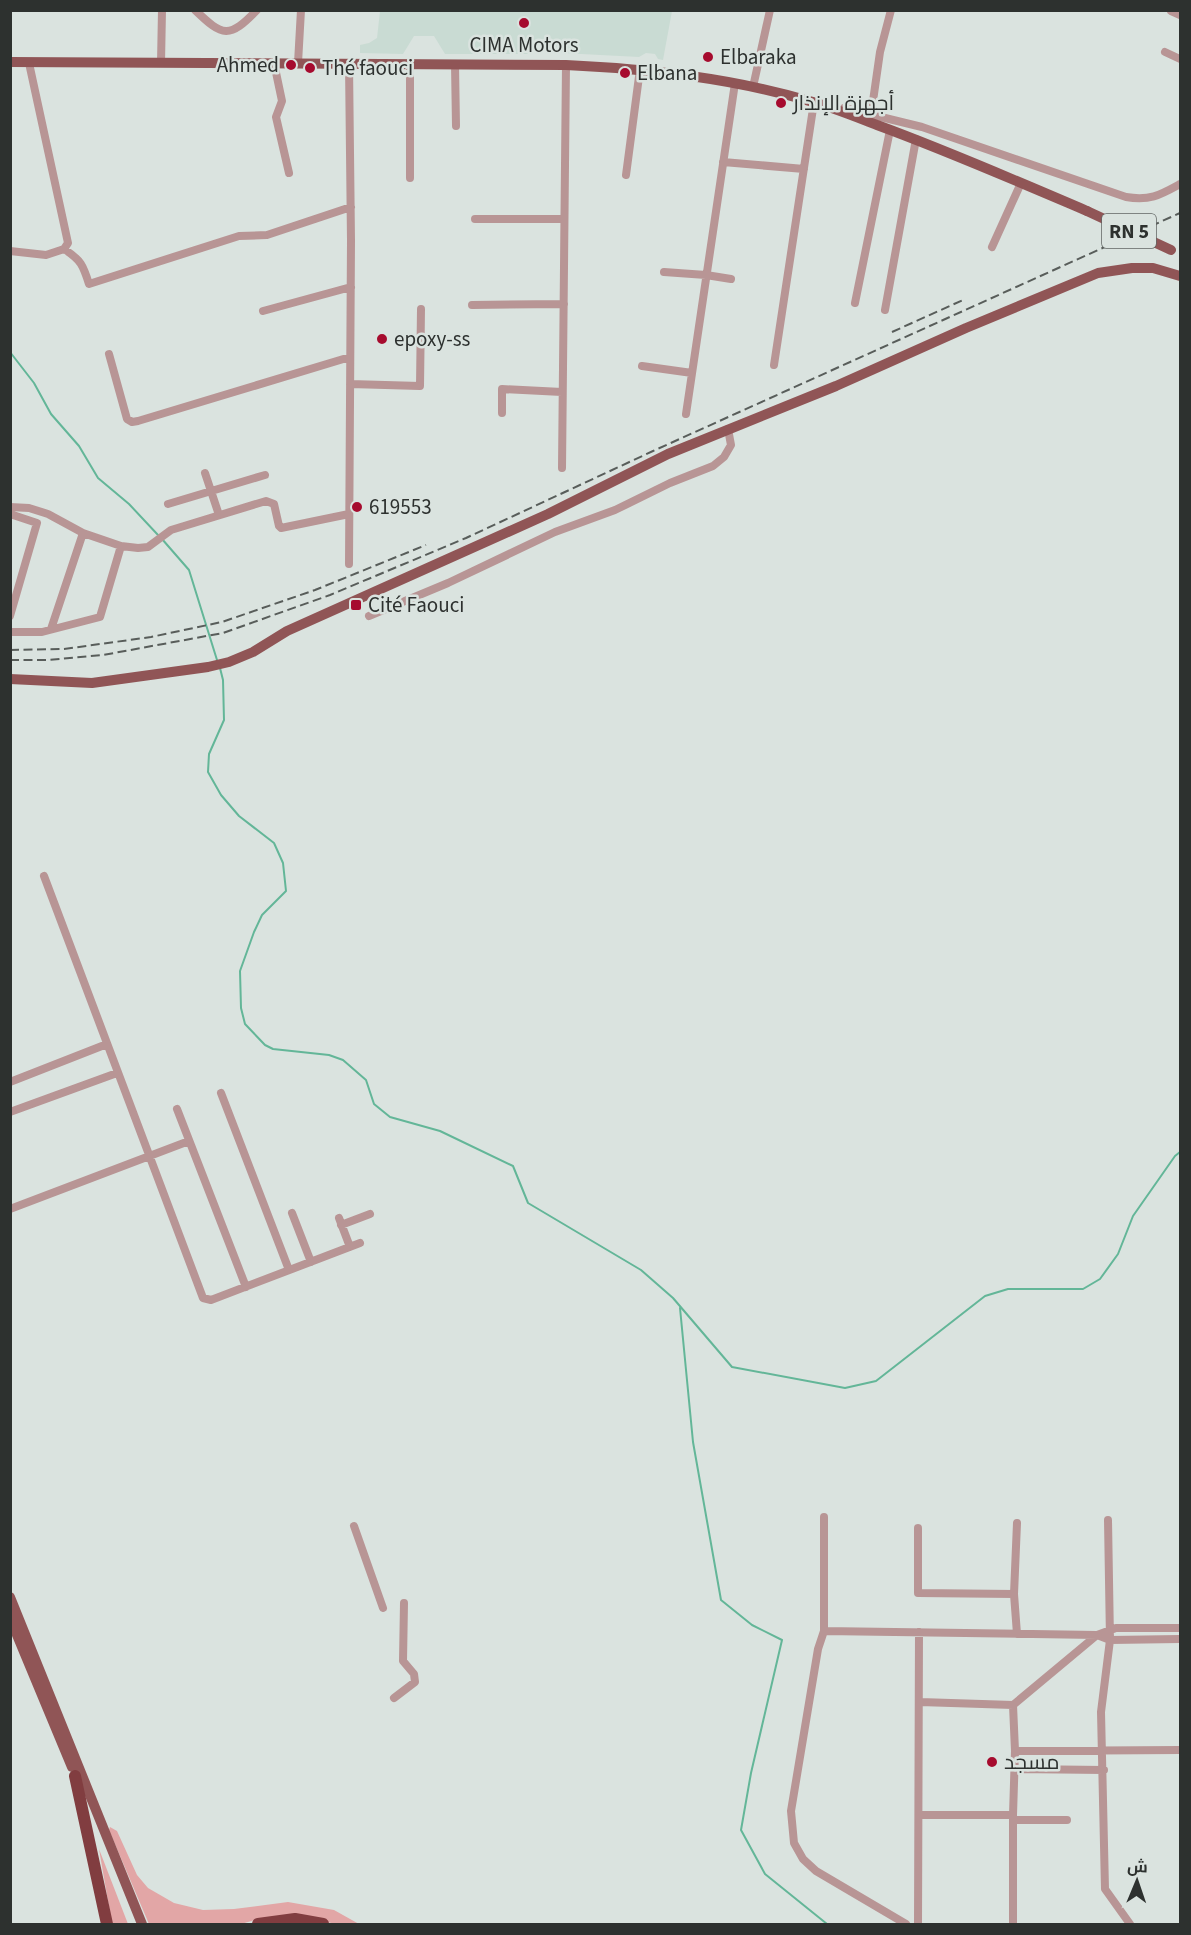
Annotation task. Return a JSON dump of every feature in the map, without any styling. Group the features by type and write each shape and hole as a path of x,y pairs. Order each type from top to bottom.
{"highway":[{"path":"75,1776 107,1924"},
{"path":"258,1924 295,1919 323,1924"}],"main road":[{"name":"RN 5","path":"10,62 566,65 640,69 735,83 814,102 916,139 1176,252"},
{"path":"10,679 92,682 119,680 229,662 253,652 287,631 548,514 668,454 836,386 1098,273 1132,268 1153,268 1180,276"},
{"path":"10,1597 75,1776 137,1924"},
{"path":"10,1618 58,1724 142,1924"}],"street":[{"path":"161,63 162,10"},
{"path":"195,10 212,27 225,31 240,27 257,10"},
{"path":"298,63 301,10"},
{"path":"753,87 771,10"},
{"path":"871,115 880,52 891,10"},
{"path":"1171,11 1180,15"},
{"path":"1165,52 1180,59"},
{"path":"10,251 46,255 64,249 68,243 29,63"},
{"path":"274,63 282,101 276,117 289,173"},
{"path":"349,64 351,207 349,564"},
{"path":"410,64 410,178"},
{"path":"455,64 456,126"},
{"path":"562,468 566,65"},
{"path":"626,176 640,69"},
{"path":"686,414 735,83"},
{"path":"774,365 814,102 922,128 1126,197 1140,199 1155,197 1180,184"},
{"path":"855,303 890,130"},
{"path":"885,310 916,139"},
{"path":"723,162 804,169"},
{"path":"992,246 1021,183"},
{"path":"64,249 77,257 89,284 239,236 267,235 351,207"},
{"path":"475,219 564,219"},
{"path":"664,272 731,279"},
{"path":"263,311 351,287"},
{"path":"472,305 564,304"},
{"path":"350,384 420,386 421,309"},
{"path":"109,354 127,419 132,422 350,357"},
{"path":"642,366 692,373"},
{"path":"502,413 502,389 562,392"},
{"path":"369,616 448,583 555,532 615,510 670,483 714,466 724,458 731,445 728,429"},
{"path":"205,473 219,515"},
{"path":"168,504 265,475"},
{"path":"10,507 29,508 48,514 83,533 121,546 148,547 171,530 266,501 274,504 281,528 349,514"},
{"path":"10,514 37,523 10,615"},
{"path":"51,629 83,533"},
{"path":"10,632 42,632 100,617 121,546"},
{"path":"44,876 201,1297 204,1300 211,1300 360,1244"},
{"path":"10,1082 107,1044"},
{"path":"10,1112 117,1073"},
{"path":"221,1093 289,1270"},
{"path":"177,1109 246,1287"},
{"path":"10,1209 189,1142"},
{"path":"292,1212 311,1262"},
{"path":"350,1247 340,1222 370,1214"},
{"path":"824,1517 824,1631 818,1650 791,1811 794,1843 803,1858 816,1871 906,1924"},
{"path":"1108,1520 1110,1640 1101,1712 1105,1889 1130,1924"},
{"path":"1017,1523 1014,1594 1017,1634"},
{"path":"354,1526 383,1608"},
{"path":"918,1527 918,1593 1014,1594"},
{"path":"394,1698 415,1682 414,1674 404,1661 404,1603"},
{"path":"920,1702 1013,1705 1097,1635 1109,1629 1180,1628"},
{"path":"824,1631 1097,1635 1110,1640 1180,1639"},
{"path":"918,1924 919,1632"},
{"path":"1013,1705 1016,1751 1013,1818 1013,1924"},
{"path":"1016,1751 1180,1750"},
{"path":"1015,1769 1104,1770"},
{"path":"919,1815 1067,1821"}],"shaded area":[{"name":"CIMA Motors","path":"380,10 672,11 663,60 658,59 655,54 646,53 639,57 562,53 549,40 538,41 530,54 445,54 434,36 414,36 403,54 360,53 360,45 377,38"},
{"path":"110,1827 117,1831 137,1875 148,1888 174,1903 203,1910 234,1909 288,1902 334,1910 359,1924 336,1924 318,1920 255,1920 241,1924 149,1924 109,1830"},
{"path":"99,1849 128,1924 112,1924"}],"waterway":[{"path":"10,352 34,383 51,414 79,446 98,478 129,504 158,535"},
{"path":"162,539 189,570 217,660"},
{"path":"220,668 223,680 224,720 209,754 208,772 221,795 239,816 274,843 283,863 286,891 262,915 240,971 241,1008 245,1024 265,1045 273,1049 329,1055 343,1060 366,1080 374,1104 390,1117 440,1131 513,1166 528,1203 641,1270 673,1298 732,1367 845,1388 876,1381 985,1296 1008,1289 1083,1289 1100,1279 1118,1254 1133,1216 1180,1152"},
{"path":"680,1308 693,1442 721,1600 752,1625 782,1640 751,1773 741,1830 765,1874 827,1924"}],"railway":[{"path":"10,660 47,660 103,655 223,633 330,595 466,538 1180,213"},
{"path":"892,332 963,300"},
{"path":"10,650 64,649 151,637 222,622 315,590 426,545"}],"place":[{"name":"CIMA Motors","path":"524,23"},
{"name":"Elbaraka","path":"708,57"},
{"name":"Ahmed","path":"291,65"},
{"name":"Thé faouci","path":"310,68"},
{"name":"Elbana","path":"625,73"},
{"name":"أجهزة الإنذار","path":"781,103"},
{"name":"epoxy-ss","path":"382,339"},
{"name":"619553","path":"357,507"},
{"name":"Cité Faouci","path":"356,605"},
{"name":"مسجد","path":"992,1762"}]}
